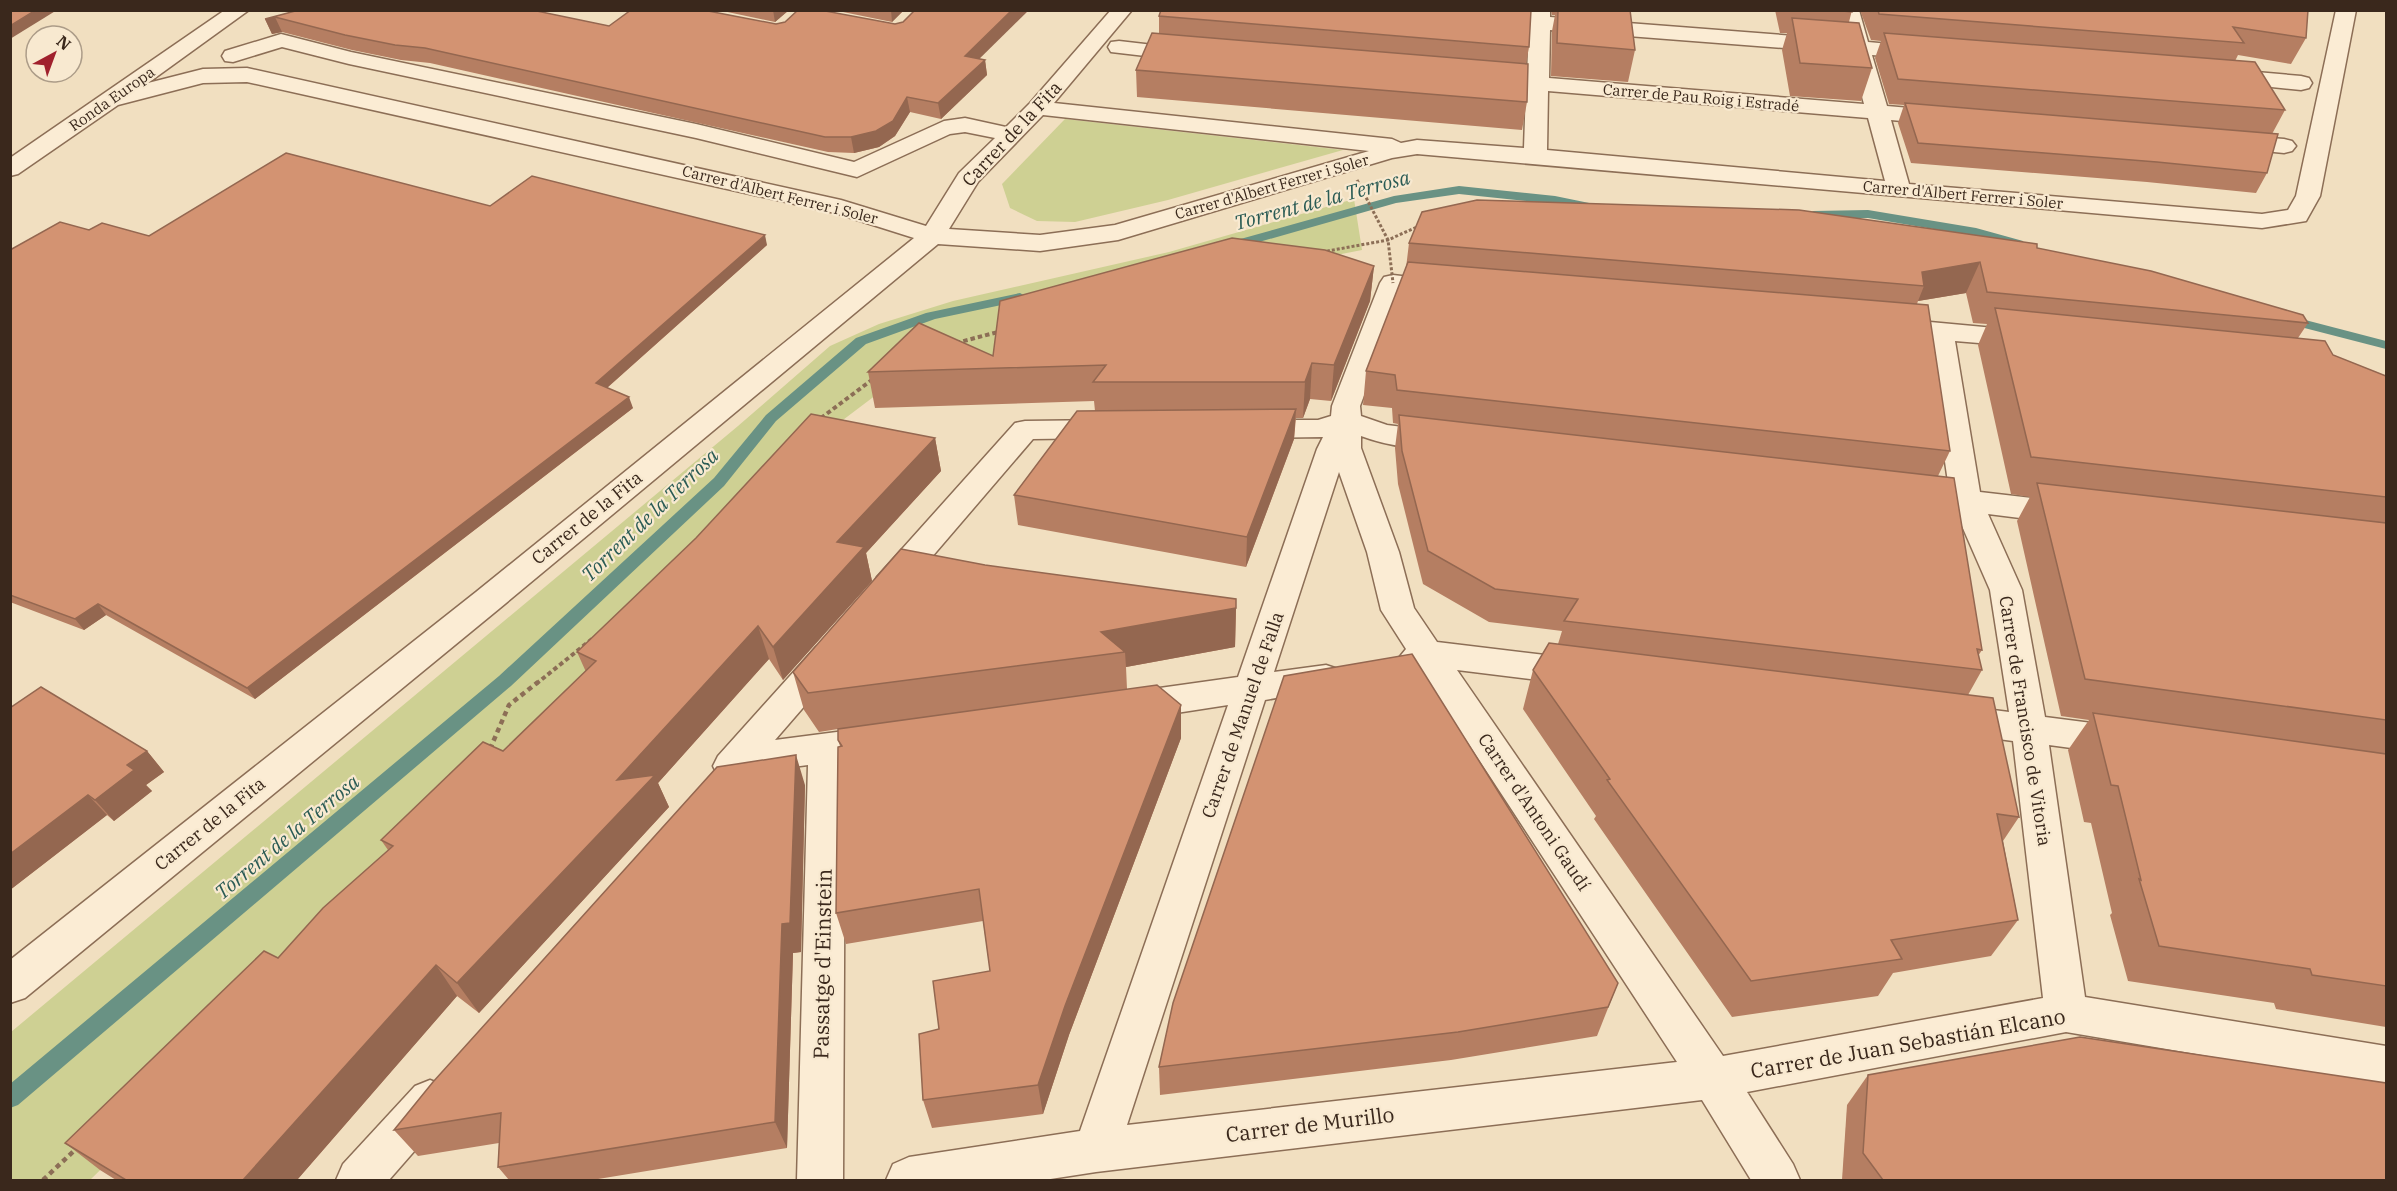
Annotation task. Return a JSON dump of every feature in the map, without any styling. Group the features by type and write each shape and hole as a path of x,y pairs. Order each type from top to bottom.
{"street":[{"name":"Ronda Europa","path":"210,29 227,10"},
{"name":"Ronda Europa","path":"10,169 239,10"},
{"name":"Carrer de la Fita","path":"10,985 478,608 932,236 968,178 1038,108 1122,10"},
{"path":"1849,10 1862,48 1876,112 1899,190"},
{"name":"Carrer d'Albert Ferrer i Soler","path":"1038,108 1417,147 2262,221 2297,216 2308,196 2346,10"},
{"path":"1535,156 1539,17"},
{"path":"1469,18 1539,17 1622,28 1944,55"},
{"path":"210,29 247,75"},
{"path":"233,56 281,40 349,58 696,131 857,170 944,128 965,125 1013,135"},
{"path":"1119,47 1207,56"},
{"path":"2205,74 2301,83"},
{"name":"Carrer d'Albert Ferrer i Soler","path":"112,99 203,76 247,75 841,207 932,236 1040,243 1118,232 1389,152 1417,147"},
{"name":"Carrer de Pau Roig i Estradé","path":"1466,78 1970,120"},
{"path":"2216,140 2284,146"},
{"path":"1393,283 1473,290"},
{"name":"Carrer de Manuel de Falla","path":"1096,1150 1332,449 1347,421 1347,406 1393,283"},
{"path":"1858,323 2047,341"},
{"name":"Carrer de Francisco de Vitoria","path":"1940,330 1966,501 2006,590 2029,728 2066,1013"},
{"path":"1213,429 1319,429 1347,421 1384,434 1467,443"},
{"name":"Carrer d'Antoni Gaudí","path":"1347,421 1346,448 1383,552 1398,610 1713,1078 1777,1180"},
{"path":"869,608 1025,430 1142,429"},
{"path":"1883,491 2095,516"},
{"path":"713,786 846,635"},
{"path":"1099,710 1405,665 1426,653 1607,675"},
{"path":"1923,715 2155,746"},
{"path":"737,760 910,736"},
{"name":"Passatge d'Einstein","path":"820,1180 827,747"},
{"name":"Carrer de Juan Sebastián Elcano","path":"1713,1078 2066,1013 2386,1066"},
{"path":"359,1180 454,1075"},
{"name":"Carrer de Murillo","path":"909,1180 1096,1150 1713,1078"}],"path":[{"path":"1357,180 1388,240 1393,283"},
{"path":"1318,252 1388,240 1425,223"},
{"path":"948,346 1001,331"},
{"path":"814,423 878,376"},
{"path":"489,751 508,705 601,632"},
{"path":"43,1180 83,1142"}],"green space":[{"path":"1065,119 1343,150 1168,200 1075,222 1037,221 1010,208 1002,184"},
{"path":"1354,199 1362,250 1234,275 999,397 925,358 827,432 230,1043 90,1180 11,1180 11,1032 738,426 830,346 879,324 953,301 1169,252"}],"building":[{"path":"10,10 36,10 10,26"},
{"path":"299,10 532,10 609,26 631,10 703,10 776,24 785,22 798,10 820,10 895,24 903,22 915,10 1012,10 965,56 985,60 938,103 907,97 893,121 876,131 851,137 825,137 425,48 395,45 345,35 275,17 265,19"},
{"path":"1161,10 1531,10 1529,47 1159,16"},
{"path":"1558,10 1630,10 1635,50 1557,43"},
{"path":"1878,10 2308,10 2306,38 2233,27 2244,43 1879,14"},
{"path":"1792,18 1859,23 1872,68 1800,63"},
{"path":"1152,33 1528,64 1527,102 1136,70"},
{"path":"1884,33 2255,62 2285,110 1898,79"},
{"path":"1905,103 2278,134 2267,173 1918,143"},
{"path":"286,153 490,206 532,176 765,235 596,383 629,397 247,688 98,604 75,619 10,595 10,250 60,222 89,230 102,223 149,236"},
{"path":"1477,200 1799,210 2037,244 2037,248 2151,271 2279,308 2303,315 2308,323 1987,292 1980,262 1922,272 1924,286 1409,243 1422,212"},
{"path":"1232,238 1325,250 1374,266 1334,365 1312,363 1305,382 1093,382 1106,365 868,372 919,323 993,356 1000,301"},
{"path":"1408,262 1928,305 1950,451 1397,390 1395,375 1366,371"},
{"path":"1995,308 2325,341 2333,355 2386,376 2386,497 2031,457"},
{"path":"1296,409 1247,537 1014,495 1077,411"},
{"path":"811,414 935,438 837,542 864,547 773,647 758,626 617,780 655,775 457,983 436,965 243,1180 126,1180 65,1143 264,951 278,958 323,908 393,846 381,840 483,742 503,751 596,661 577,652 696,538"},
{"path":"1399,415 1954,478 1982,650 1977,649 1982,670 1564,621 1578,599 1495,589 1428,551 1402,451"},
{"path":"2037,483 2386,523 2386,720 2085,679"},
{"path":"901,549 985,565 1236,599 1236,608 1101,632 1125,652 808,693 793,672"},
{"path":"1549,643 1993,698 2019,817 1997,814 2018,920 1891,940 1902,959 1751,981 1607,780 1610,779 1533,670"},
{"path":"1412,654 1618,983 1608,1007 1458,1032 1159,1067 1173,1003 1284,676"},
{"path":"1157,685 1181,705 1065,1006 1038,1085 923,1100 919,1034 939,1029 933,981 990,971 979,889 836,913 838,747 842,746 838,740 838,729"},
{"path":"41,687 147,751 127,765 134,770 95,800 88,795 10,854 10,708"},
{"path":"2093,713 2386,754 2386,986 2312,975 2310,969 2159,946 2139,879 2141,880 2118,786 2111,785"},
{"path":"796,755 790,923 782,924 775,1122 498,1167 501,1113 394,1130 433,1082 717,767"},
{"path":"2080,1037 2386,1083 2386,1180 1883,1180 1863,1153 1868,1075"}],"waterway":[{"name":"Torrent de la Terrosa","path":"1231,246 1394,200 1459,190 1555,200 1590,207"},
{"name":"Torrent de la Terrosa","path":"1813,215 1868,214 1976,232 2018,244"},
{"name":"Torrent de la Terrosa","path":"10,1098 505,681 719,482 771,418 861,341 931,316 1020,297"},
{"name":"Torrent de la Terrosa","path":"2286,319 2386,345"}]}
